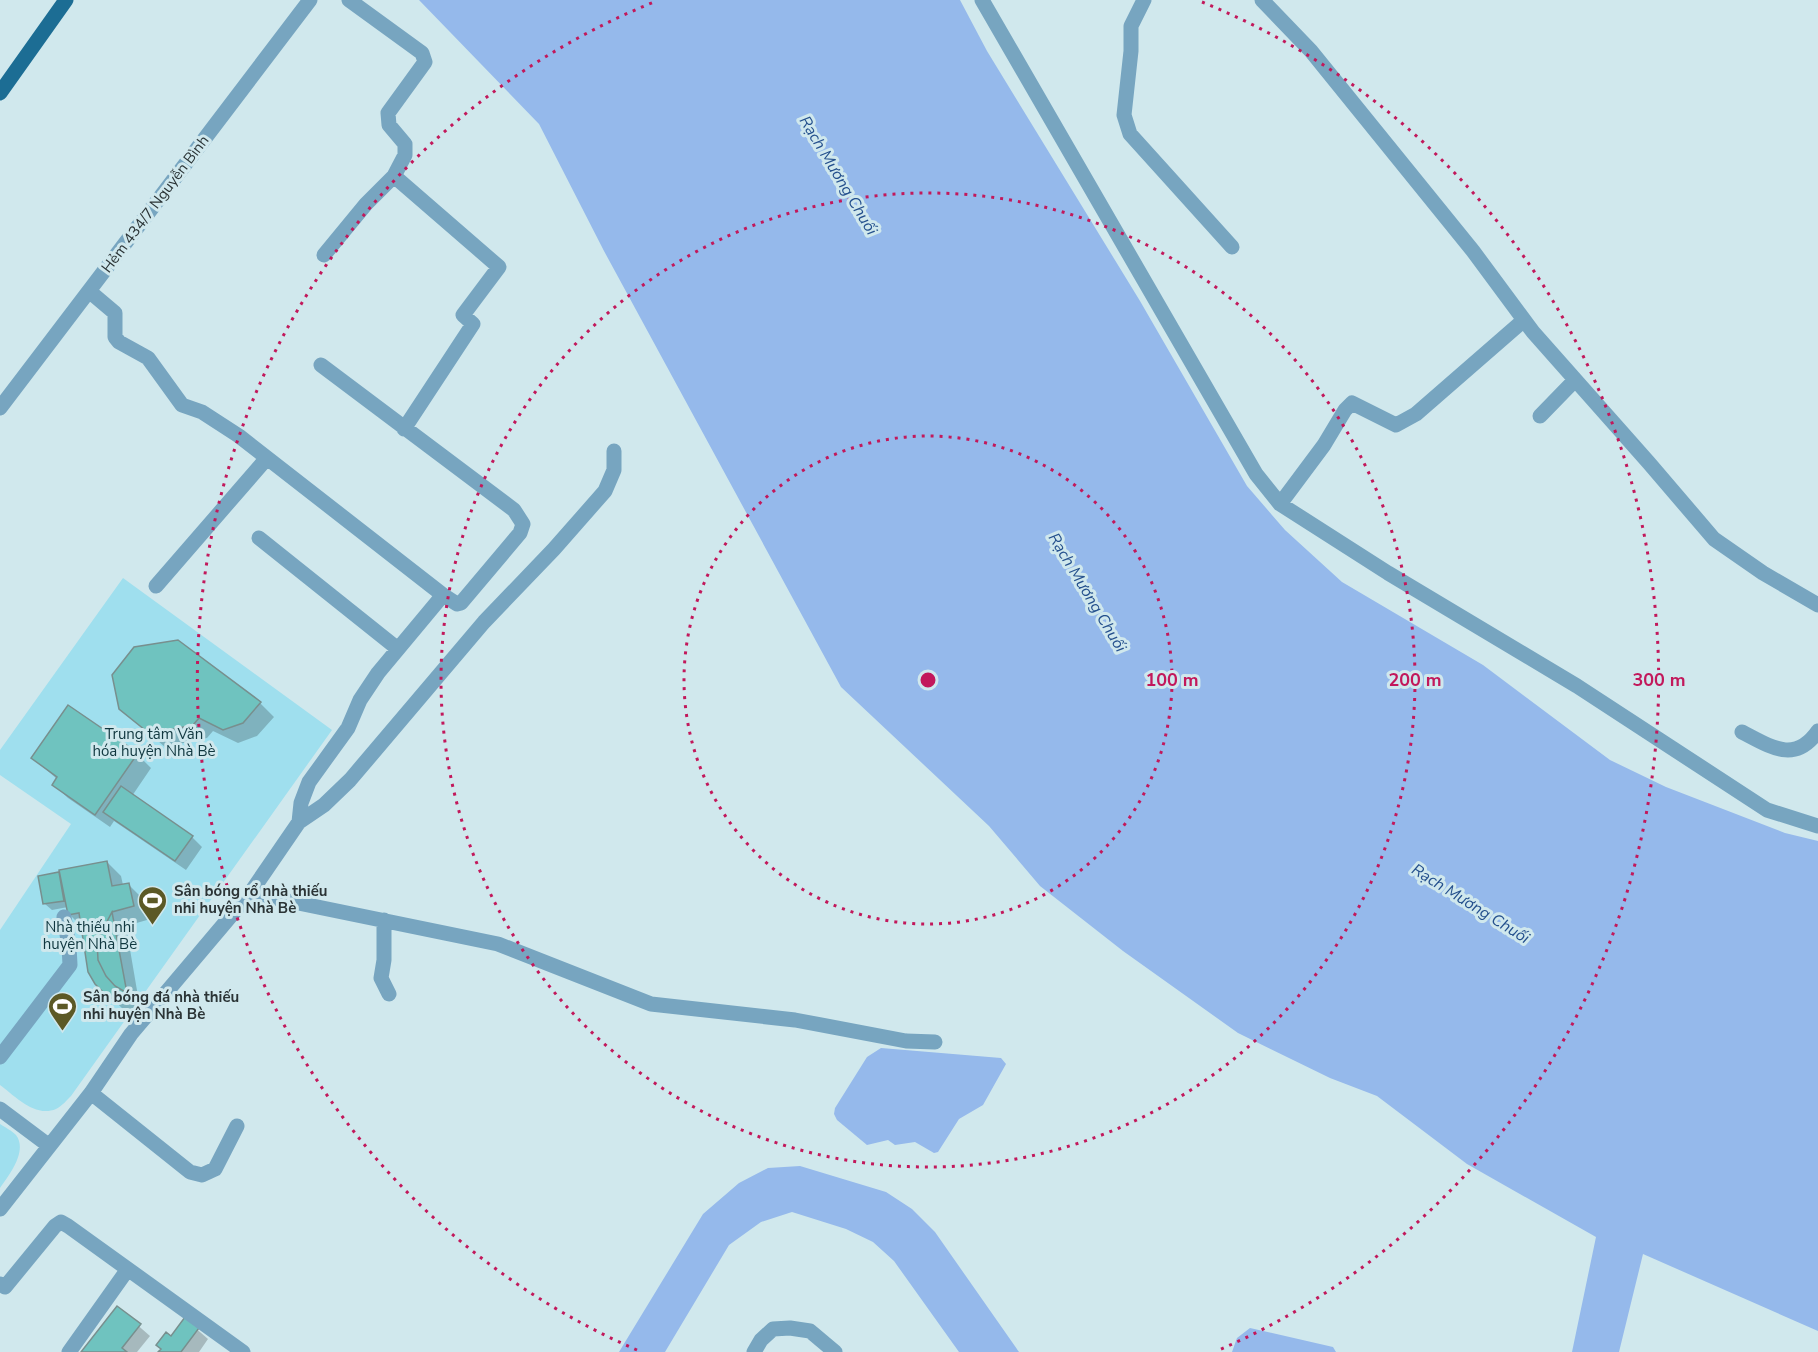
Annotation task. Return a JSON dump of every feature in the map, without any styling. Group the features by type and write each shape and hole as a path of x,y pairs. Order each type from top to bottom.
{"main road":[{"path":"2,87 66,0"}],"street":[{"name":"Hẻm 434/7 Nguyễn Bình","path":"0,408 310,0"},
{"path":"324,255 366,204 394,176 405,155 405,144 388,125 388,113 425,62 422,53 349,0"},
{"path":"982,0 1256,474 1280,504 1409,586 1577,686 1767,810 1818,826"},
{"path":"1144,0 1131,26 1131,51 1124,115 1130,134 1232,248"},
{"path":"1262,0 1311,51 1473,251 1524,320 1714,539 1763,573 1818,605"},
{"path":"394,176 499,267 463,315 473,324 405,429"},
{"path":"89,291 115,313 115,337 119,342 148,358 182,405 202,412 239,436 443,595 457,604 461,603 520,533 523,524 514,510 321,365"},
{"path":"1280,504 1352,403 1396,425 1416,414 1524,320"},
{"path":"1540,416 1575,380"},
{"path":"0,1209 91,1093 131,1034 251,892 299,822 324,805 350,780 484,622 554,549 605,491 614,470 614,451"},
{"path":"156,586 267,458"},
{"path":"259,538 399,649"},
{"path":"299,822 301,803 309,782 348,728 360,700 378,673 443,595"},
{"path":"1742,732 1772,748 1793,751 1810,743 1818,731"},
{"path":"251,892 498,945 651,1004 795,1020 906,1041 935,1042"},
{"path":"0,1057 70,965 64,917"},
{"path":"384,920 384,960 381,978 389,994"},
{"path":"91,1093 190,1172 202,1175 215,1169 237,1126"},
{"path":"0,1109 48,1145"},
{"path":"2,1288 55,1226 61,1222 243,1352"},
{"path":"69,1352 128,1269"},
{"path":"754,1352 761,1340 773,1329 790,1328 810,1331 835,1352"}],"green space":[{"name":"Trung tâm Văn hóa huyện Nhà Bè","path":"123,578 332,730 71,1096 56,1109 40,1111 19,1100 0,1085 0,930 71,824 0,775 0,750"},
{"path":"0,1124 16,1135 20,1148 16,1163 0,1188"}],"water":[{"name":"Rạch Mương Chuối","path":"419,0 960,0 987,51 1140,301 1247,486 1285,530 1342,582 1483,665 1610,760 1666,787 1785,833 1818,841 1818,1331 1643,1254 1619,1352 1572,1352 1596,1237 1467,1164 1377,1096 1330,1078 1238,1033 1123,951 1040,886 989,826 841,687 604,251 539,124"},
{"path":"881,1048 1001,1058 1006,1064 983,1105 959,1119 938,1152 934,1153 915,1142 895,1145 888,1140 867,1145 837,1120 834,1114 835,1108 867,1057"},
{"path":"800,1166 886,1192 912,1209 935,1232 1019,1352 959,1352 894,1261 873,1242 846,1229 792,1212 761,1222 729,1245 665,1352 619,1352 703,1214 739,1183 768,1168"},
{"path":"1250,1328 1333,1347 1336,1352 1232,1352 1237,1338"}],"building":[{"name":"Trung tâm Văn hóa huyện Nhà Bè","path":"178,640 261,702 243,723 223,730 199,718 193,725 150,734 119,709 112,675 134,647"},
{"path":"68,705 138,753 95,815 52,785 57,777 31,758"},
{"path":"121,786 193,836 175,861 103,812"},
{"path":"107,861 112,886 129,883 134,906 112,912 97,941 98,960 106,976 115,986 127,993 121,1001 108,997 95,984 88,972 79,913 68,915 59,870"},
{"path":"59,872 64,901 43,904 38,876"},
{"name":"Nhà thiếu nhi huyện Nhà Bè","path":"112,912 127,993 115,986 106,976 98,960 97,941"},
{"path":"117,1306 141,1324 122,1348 127,1352 81,1352"},
{"path":"185,1317 199,1328 181,1352 158,1352 161,1349 156,1345 166,1332 171,1336"}],"place":[{"name":"Sân bóng rổ nhà thiếu nhi huyện Nhà Bè","path":"153,926"},
{"name":"Sân bóng đá nhà thiếu nhi huyện Nhà Bè","path":"62,1032"}]}
